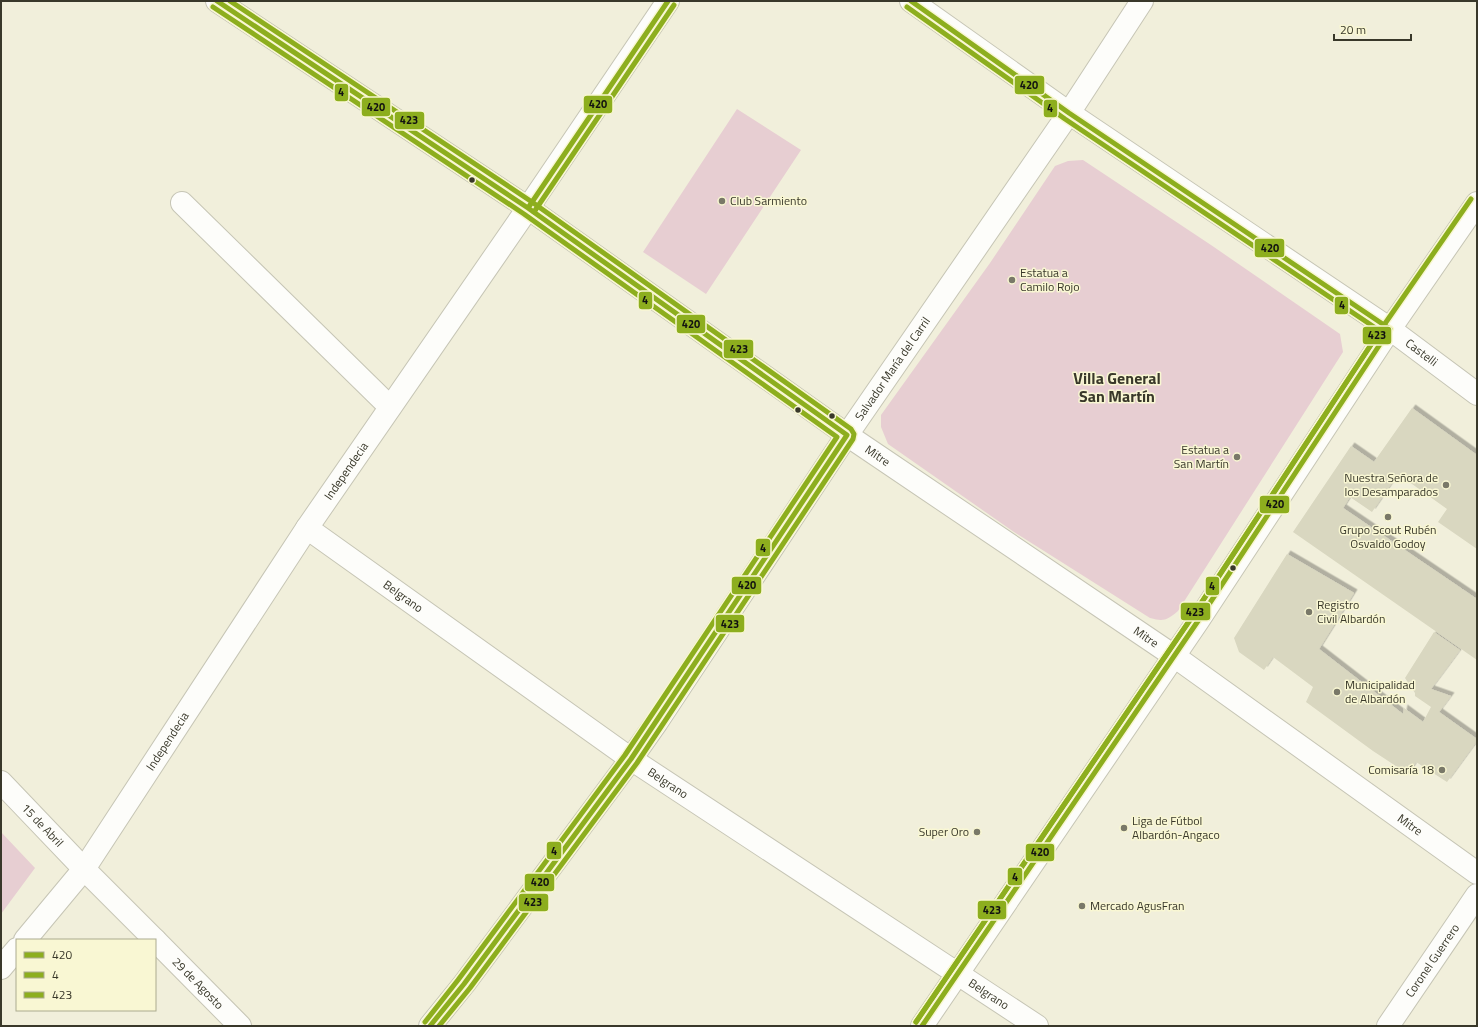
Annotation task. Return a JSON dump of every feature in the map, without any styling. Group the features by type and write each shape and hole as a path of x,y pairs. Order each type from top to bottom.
{"street":[{"name":"Mitre","path":"217,1 528,208 847,435 1174,656 1477,874"},
{"name":"Independecia","path":"26,939 84,869 307,528 528,208 668,1"},
{"name":"Castelli","path":"911,1 1069,113 1390,329 1477,394"},
{"name":"Salvador María del Carril","path":"430,1026 464,984 631,759 847,435 1069,113 1142,1"},
{"path":"182,203 390,407"},
{"path":"922,1026 1174,656 1390,329 1477,203"},
{"name":"Belgrano","path":"307,528 631,759 1037,1026"},
{"name":"15 de Abril","path":"1,782 84,869"},
{"name":"29 de Agosto","path":"84,869 154,939"},
{"name":"Coronel Guerrero","path":"1388,1026 1477,895"},
{"name":"29 de Agosto","path":"156,941 240,1026"},
{"path":"1,968 16,950"}],"shaded area":[{"name":"Club Sarmiento","path":"737,109 801,150 706,294 643,252"},
{"path":"1083,160 1211,245 1340,334 1343,352 1178,611 1162,620 1150,618 1014,532 888,444 881,427 881,415 990,263 1055,166 1068,161"},
{"path":"1,832 35,868 1,914"}],"building":[{"path":"1412,408 1477,455 1477,549 1438,522 1447,509 1398,474 1372,512 1350,497 1343,508 1477,599 1477,660 1293,532 1351,446 1374,462"},
{"path":"1287,554 1354,593 1319,649 1403,714 1404,708 1423,722 1431,707 1415,696 1415,693 1405,678 1434,632 1460,650 1431,689 1451,696 1439,712 1477,739 1477,741 1447,782 1416,762 1408,774 1373,751 1306,702 1313,687 1273,657 1264,670 1239,652 1234,638"}],"transit line":[{"name":"420","path":"217,1 528,208 847,435"},
{"name":"423","path":"230,1 532,202 851,429 854,434 853,439 637,763 470,988 439,1026"},
{"name":"420","path":"528,208 668,1"},
{"name":"420","path":"911,1 1069,113 1390,329"},
{"name":"4","path":"534,212 674,5"},
{"name":"4","path":"213,7 524,214 837,437 625,755 458,980 425,1022"},
{"name":"4","path":"907,7 1065,119 1380,331 1192,617 916,1022"},
{"name":"423","path":"916,1022 1192,617 1384,325 1471,199"},
{"name":"420","path":"922,1026 1198,621 1390,329"},
{"name":"420","path":"430,1026 464,984 631,759 847,435"}],"place":[{"name":"Club Sarmiento","path":"722,201"},
{"name":"Estatua a Camilo Rojo","path":"1012,280"},
{"name":"Estatua a San Martín","path":"1237,457"},
{"name":"Nuestra Señora de los Desamparados","path":"1446,485"},
{"name":"Grupo Scout Rubén Osvaldo Godoy","path":"1388,517"},
{"name":"Registro Civil Albardón","path":"1309,612"},
{"name":"Municipalidad de Albardón","path":"1337,692"},
{"name":"Comisaría 18","path":"1442,770"},
{"name":"Liga de Fútbol Albardón-Angaco","path":"1124,828"},
{"name":"Super Oro","path":"977,832"},
{"name":"Mercado AgusFran","path":"1082,906"}],"district":[{"name":"Villa General San Martín","path":"1117,387"}]}
